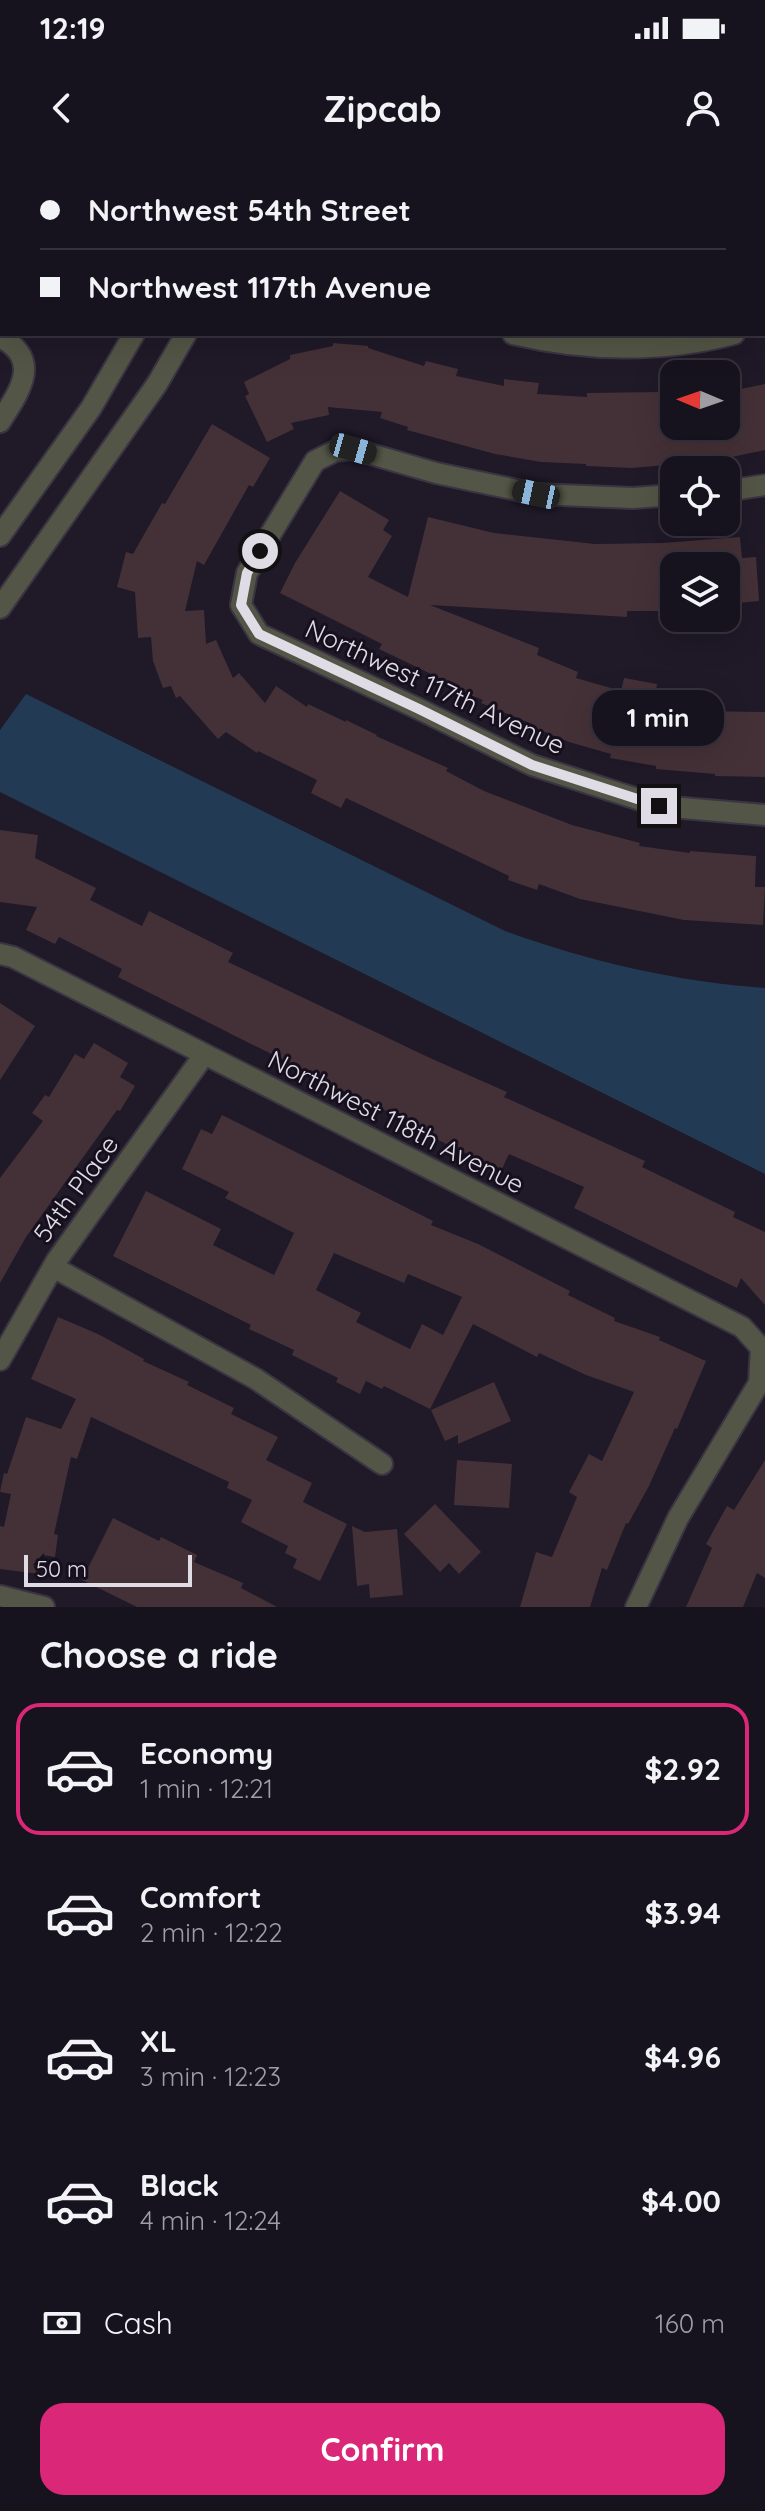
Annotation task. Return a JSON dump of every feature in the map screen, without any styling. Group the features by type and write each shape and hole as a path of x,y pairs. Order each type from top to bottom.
{"street":[{"path":"0,536 91,408 133,336"},
{"path":"0,608 157,384 185,336"},
{"path":"522,336 626,347 676,345 723,336"},
{"path":"0,337 15,345 25,363 22,387 0,422"},
{"name":"Northwest 117th Avenue","path":"660,496 633,498 536,494 436,473 353,449 335,451 315,461 247,573 241,605 259,634 532,765 659,806 765,815"},
{"path":"740,489 765,485"},
{"name":"Northwest 118th Avenue","path":"0,954 13,957 742,1327 761,1348 759,1383 678,1518 636,1607"},
{"name":"54th Place","path":"0,1360 53,1267 204,1055"},
{"path":"53,1267 256,1379 382,1464"},
{"path":"0,1596 44,1607"}],"water":[{"path":"26,694 505,931 568,952 633,968 699,981 765,988 765,1174 0,792 0,730"}],"building":[{"path":"333,343 368,346 424,366 426,361 458,369 456,376 504,386 504,379 539,383 537,394 587,397 587,393 660,392 660,440 740,440 740,389 765,384 765,450 736,456 660,456 660,466 632,468 541,462 495,454 407,430 408,427 380,418 382,412 328,407 329,415 291,423 294,429 267,442 245,396 249,394 244,382 290,359 290,355 333,346"},
{"path":"212,424 270,458 253,487 249,485 204,565 197,561 185,611 204,610 206,644 216,640 233,678 239,673 265,703 276,686 307,707 308,704 346,720 448,768 446,771 484,791 572,825 640,843 639,846 690,853 756,856 755,887 765,887 763,925 684,920 580,899 539,884 537,890 508,880 509,876 346,798 341,808 311,793 317,780 257,753 226,732 218,739 180,696 176,698 171,686 163,688 153,661 151,637 138,638 135,592 117,587 126,552 133,554"},
{"path":"340,491 389,520 383,530 392,536 368,577 408,597 428,517 494,533 595,544 740,537 742,558 756,557 759,601 740,603 740,552 660,552 660,611 627,611 627,617 430,605 539,648 537,655 578,672 576,678 621,691 624,678 657,684 655,695 694,699 693,711 765,712 765,777 715,776 656,769 656,766 610,758 611,754 569,742 531,726 481,703 483,700 451,688 452,684 379,649 382,644 280,593"},
{"path":"0,830 38,835 35,858 96,888 90,900 142,926 149,911 233,953 228,962 507,1092 504,1097 645,1161 642,1167 735,1212 733,1217 765,1232 765,1305 741,1278 737,1288 574,1208 584,1187 509,1154 502,1169 476,1158 436,1139 438,1136 300,1071 118,977 122,969 59,937 55,944 26,930 37,907 0,902"},
{"path":"0,1003 35,1026 0,1080"},
{"path":"94,1043 128,1063 120,1077 135,1086 120,1111 117,1110 26,1237 0,1283 0,1178 43,1121 32,1113 45,1095 49,1097 75,1054 84,1059"},
{"path":"222,1115 433,1221 431,1225 478,1244 570,1291 568,1295 615,1318 614,1321 660,1337 659,1340 706,1361 649,1486 626,1523 607,1570 602,1568 590,1607 520,1607 536,1552 552,1557 577,1497 569,1492 589,1454 602,1461 634,1392 586,1375 539,1353 537,1357 473,1324 430,1409 384,1386 382,1389 366,1381 360,1394 336,1382 338,1378 292,1355 294,1350 249,1329 251,1325 113,1256 146,1191 221,1229 213,1245 274,1275 294,1233 225,1198 229,1192 182,1169 201,1129 212,1134","holes":["334,1253 404,1283 408,1274 462,1297 443,1335 422,1324 410,1349 356,1322 361,1313 316,1290"]},
{"path":"58,1317 98,1334 143,1361 189,1382 187,1385 234,1408 231,1414 278,1437 266,1460 312,1483 303,1502 347,1524 320,1581 293,1568 297,1559 285,1553 288,1546 241,1522 252,1500 227,1488 229,1482 91,1417 77,1459 71,1457 54,1534 58,1535 55,1557 42,1555 39,1574 0,1569 0,1526 4,1527 11,1494 0,1492 4,1473 7,1474 26,1417 61,1429 76,1399 31,1379"},
{"path":"494,1382 511,1421 458,1444 458,1435 445,1441 431,1410"},
{"path":"457,1460 512,1464 509,1508 454,1505"},
{"path":"765,1460 765,1578 757,1573 743,1607 686,1607 712,1548 706,1544 727,1506 734,1510"},
{"path":"435,1504 481,1552 459,1574 449,1563 440,1572 404,1534"},
{"path":"113,1518 159,1541 161,1537 197,1555 194,1562 243,1583 241,1588 277,1607 137,1607 82,1580"},
{"path":"352,1526 365,1532 397,1529 403,1595 370,1598 369,1584 357,1586"}],"route":[{"path":"260,551 247,573 241,605 259,634 532,765 659,806"}]}
